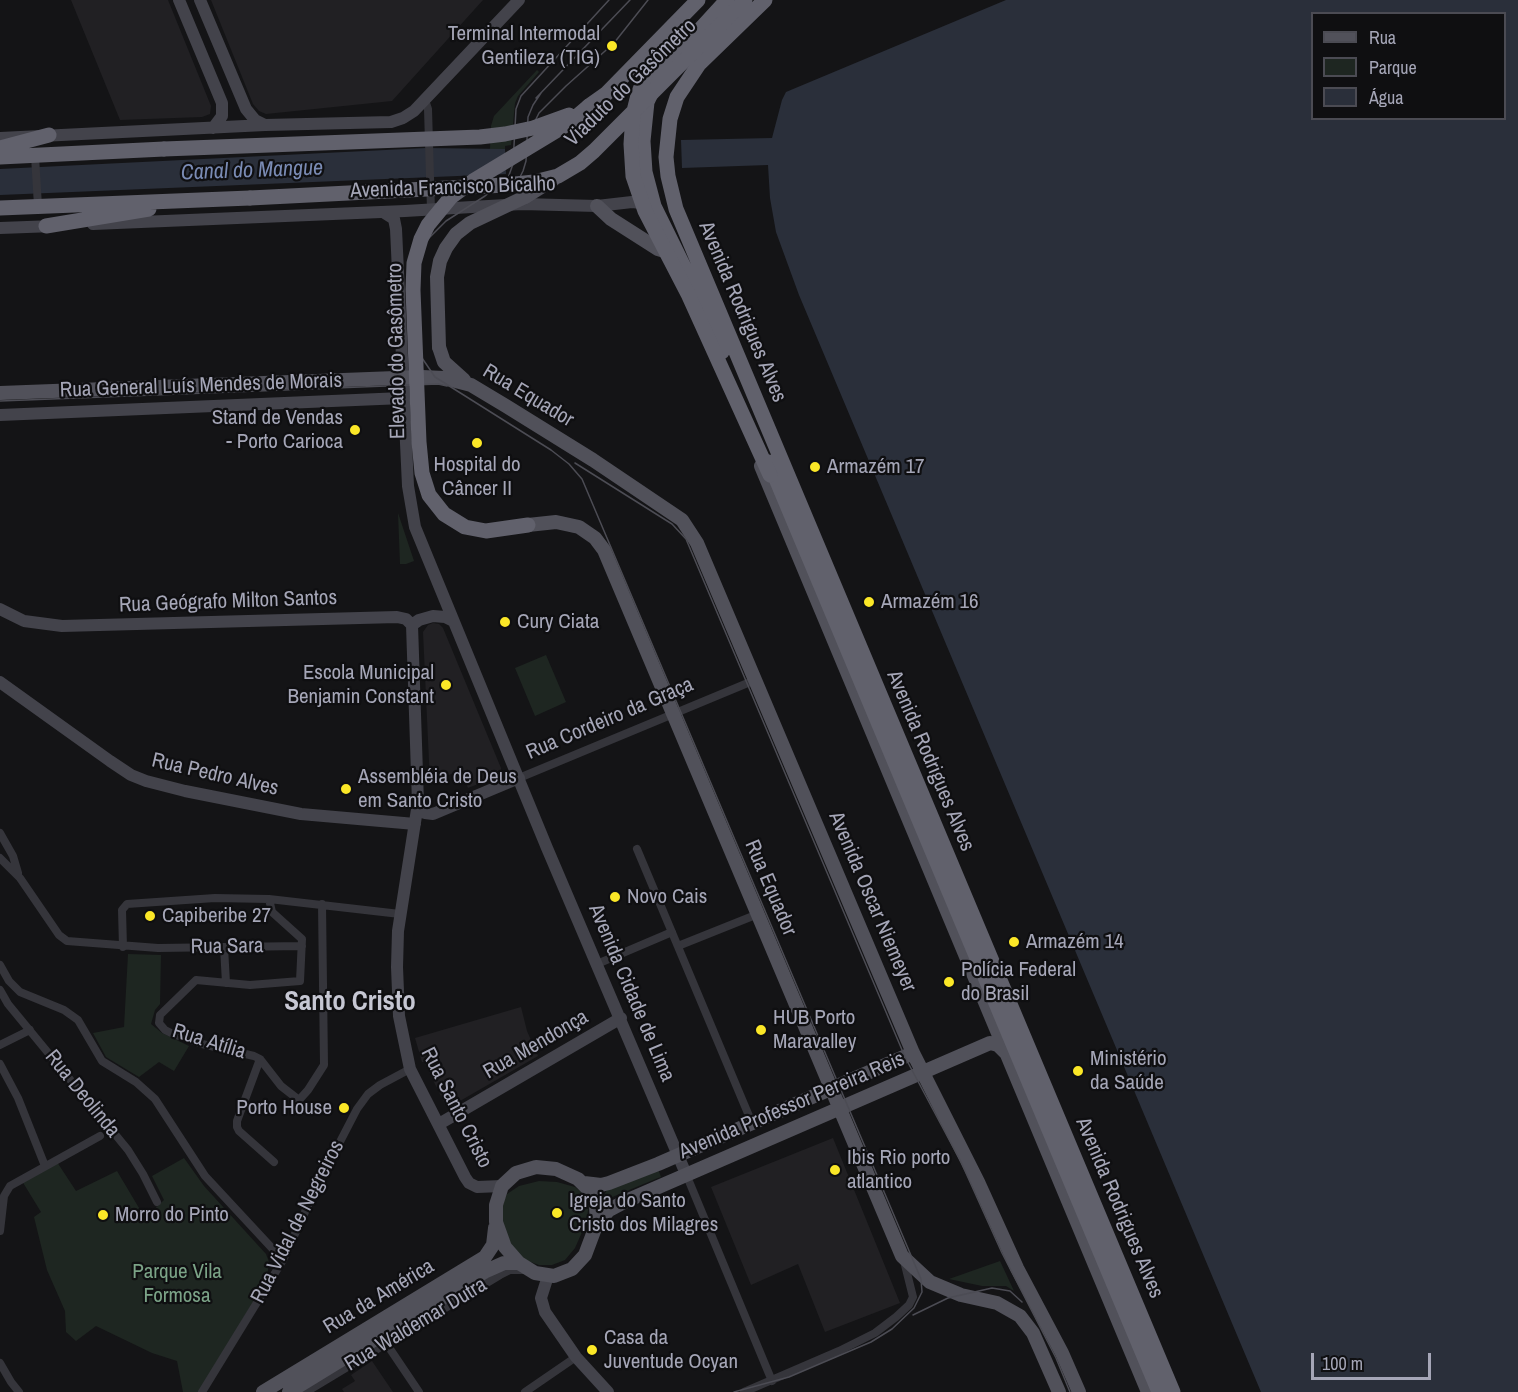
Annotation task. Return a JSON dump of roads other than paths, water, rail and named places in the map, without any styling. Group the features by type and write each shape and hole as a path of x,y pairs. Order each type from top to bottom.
{"highway":[{"name":"Elevado do Gasômetro","path":"528,525 493,531 465,527 444,514 429,495 422,472 419,442 413,290 414,263 418,248 428,225 451,197 473,181 569,123 606,94 698,0"},
{"name":"Avenida Rodrigues Alves","path":"727,0 668,63 657,79 647,102 643,141 645,172 654,206 707,317 1158,1392"},
{"name":"Viaduto do Gasômetro","path":"185,201 506,185 534,182 558,176 580,163 594,151 746,0"},
{"path":"710,52 765,0"},
{"path":"710,52 778,0"},
{"path":"674,25 652,57 638,95 631,136 633,176 645,211 688,294 797,531"},
{"name":"Avenida Rodrigues Alves","path":"710,52 690,75 677,97 670,119 667,170 677,215 1173,1392"},
{"name":"Elevado do Gasômetro","path":"36,161 164,149 497,135 533,128 589,106"},
{"path":"0,148 49,135"},
{"path":"0,157 36,161"},
{"path":"0,208 38,201 185,201"},
{"path":"46,226 106,218 185,201"}],"main road":[{"path":"179,0 222,103 226,108 233,110 239,106 241,98"},
{"path":"200,0 241,98 251,116 265,125"},
{"path":"0,138 265,125 391,122 409,115 425,100 519,0"},
{"path":"213,128 222,116 222,103"},
{"path":"471,385 446,365 441,357 437,277 441,258 449,242 470,223 525,197 558,176"},
{"name":"Avenida Francisco Bicalho","path":"0,228 431,210 522,204 597,206 644,202 654,206"},
{"path":"597,206 611,219 658,249 676,255"},
{"name":"Avenida Cidade de Lima","path":"383,212 394,219 396,229 403,398 408,486 412,514 453,621 687,1174"},
{"name":"Avenida Rodrigues Alves","path":"664,229 676,255 676,265 1148,1392"},
{"name":"Rua Equador","path":"402,378 444,378 471,385 593,460"},
{"name":"Rua General Luís Mendes de Morais","path":"0,393 402,378"},
{"name":"Rua General Luís Mendes de Morais","path":"0,415 403,398"},
{"name":"Avenida Oscar Niemeyer","path":"593,460 679,518 697,543 913,1053 1079,1392"},
{"name":"Rua Equador","path":"528,525 566,523 586,531 598,542 902,1256 930,1282 1010,1309 1026,1323 1059,1392"},
{"name":"Rua Geógrafo Milton Santos","path":"0,609 24,621 62,626 397,617 406,619 412,625"},
{"path":"412,625 418,620 433,616 445,617 453,621"},
{"name":"Rua Santo Cristo","path":"412,625 418,803 397,942 397,998 404,1048 410,1069 469,1183 480,1188 502,1186"},
{"name":"Rua Pedro Alves","path":"0,682 110,761 146,781 301,814 415,824"},
{"name":"Rua Cordeiro da Graça","path":"418,803 425,813 433,814 519,778"},
{"name":"Rua Mendonça","path":"439,1124 621,1018"},
{"name":"Avenida Professor Pereira Reis","path":"597,1223 603,1214 615,1206 990,1043 998,1045 1006,1053"},
{"name":"Avenida Professor Pereira Reis","path":"584,1183 601,1185 609,1183 913,1053"},
{"path":"283,1389 382,1341 491,1268 504,1263 525,1267 548,1276 568,1271 579,1263 590,1245 597,1223 595,1202 584,1183 562,1171 536,1167 516,1173 502,1186 495,1205 496,1222 505,1247 525,1267"},
{"name":"Rua da América","path":"263,1392 283,1389 485,1257 493,1245 496,1222"},
{"path":"1084,1239 1099,1250"},
{"path":"548,1276 542,1293 542,1305 576,1357 608,1392"}],"street":[{"path":"425,100 428,109 431,210"},
{"path":"36,161 38,201"},
{"name":"Rua Cordeiro da Graça","path":"519,778 755,680"},
{"path":"0,833 13,856 20,878"},
{"path":"637,849 752,1123"},
{"name":"Rua Sara","path":"0,858 20,878 62,938 72,943 175,948 302,946 300,936 271,910 269,899"},
{"path":"123,947 122,910 125,905 215,898 269,899 400,914"},
{"name":"Rua Atília","path":"302,946 302,978 299,982 250,985 200,980 193,982 160,1015 159,1023 173,1034 260,1059 281,1086 298,1100 308,1090 324,1065 322,904"},
{"path":"678,946 758,914"},
{"path":"597,964 672,932"},
{"path":"224,947 226,983"},
{"path":"0,965 9,981 20,992 64,1010 78,1020 102,1061 136,1082 155,1099 205,1176 283,1260"},
{"name":"Rua Deolinda","path":"0,990 8,1004 128,1150 158,1202"},
{"path":"0,1045 30,1030"},
{"path":"260,1059 237,1121 237,1127 274,1162"},
{"path":"0,1064 29,1123 45,1166"},
{"name":"Rua Vidal de Negreiros","path":"202,1392 283,1260 315,1190 357,1109 368,1094 410,1069"},
{"path":"0,1231 6,1191 10,1186 100,1136"},
{"name":"Avenida Cidade de Lima","path":"687,1174 772,1382"},
{"path":"744,1392 772,1382 867,1336 904,1310 911,1301 913,1292 902,1256"},
{"path":"382,1341 419,1392"},
{"name":"Rua Waldemar Dutra","path":"306,1392 382,1341"},
{"path":"525,1392 576,1357"},
{"path":"0,1363 10,1382 19,1392"}],"water":[{"path":"1006,0 1518,0 1518,1392 1261,1392 799,295 776,232 770,198 768,165 682,168 681,140 772,138 786,92"},
{"name":"Canal do Mangue","path":"426,148 505,149 506,174 0,195 0,169"}],"tram line":[{"path":"609,0 521,96 516,109 513,164 508,178 446,221 427,240 422,250 417,274 419,343 422,358 435,377 551,450 569,464 582,479 921,1279 922,1292 914,1308 892,1329 871,1342 789,1377 734,1392"},
{"path":"536,98 630,0"},
{"path":"531,129 539,113 614,43 648,0"},
{"path":"504,188 520,177 523,171 526,161 528,117 541,93"},
{"path":"0,401 438,384 447,386"},
{"path":"575,463 672,524 686,539 905,1057 961,1162 1002,1253 1056,1358 1070,1392"},
{"path":"913,1315 948,1298 992,1288 1010,1291 1022,1302"}],"place":[{"name":"Terminal Intermodal Gentileza (TIG)","path":"612,46"},
{"name":"Stand de Vendas - Porto Carioca","path":"355,430"},
{"name":"Hospital do Câncer II","path":"477,443"},
{"name":"Armazém 17","path":"815,467"},
{"name":"Armazém 16","path":"869,602"},
{"name":"Cury Ciata","path":"505,622"},
{"name":"Escola Municipal Benjamin Constant","path":"446,685"},
{"name":"Assembléia de Deus em Santo Cristo","path":"346,789"},
{"name":"Novo Cais","path":"615,897"},
{"name":"Capiberibe 27","path":"150,916"},
{"name":"Armazém 14","path":"1014,942"},
{"name":"Polícia Federal do Brasil","path":"949,982"},
{"name":"HUB Porto Maravalley","path":"761,1030"},
{"name":"Ministério da Saúde","path":"1078,1071"},
{"name":"Porto House","path":"344,1108"},
{"name":"Ibis Rio porto atlantico","path":"835,1170"},
{"name":"Igreja do Santo Cristo dos Milagres","path":"557,1213"},
{"name":"Morro do Pinto","path":"103,1215"},
{"name":"Casa da Juventude Ocyan","path":"592,1350"}],"district":[{"name":"Santo Cristo","path":"350,1003"}],"park label":[{"name":"Parque Vila Formosa","path":"177,1284"}]}
